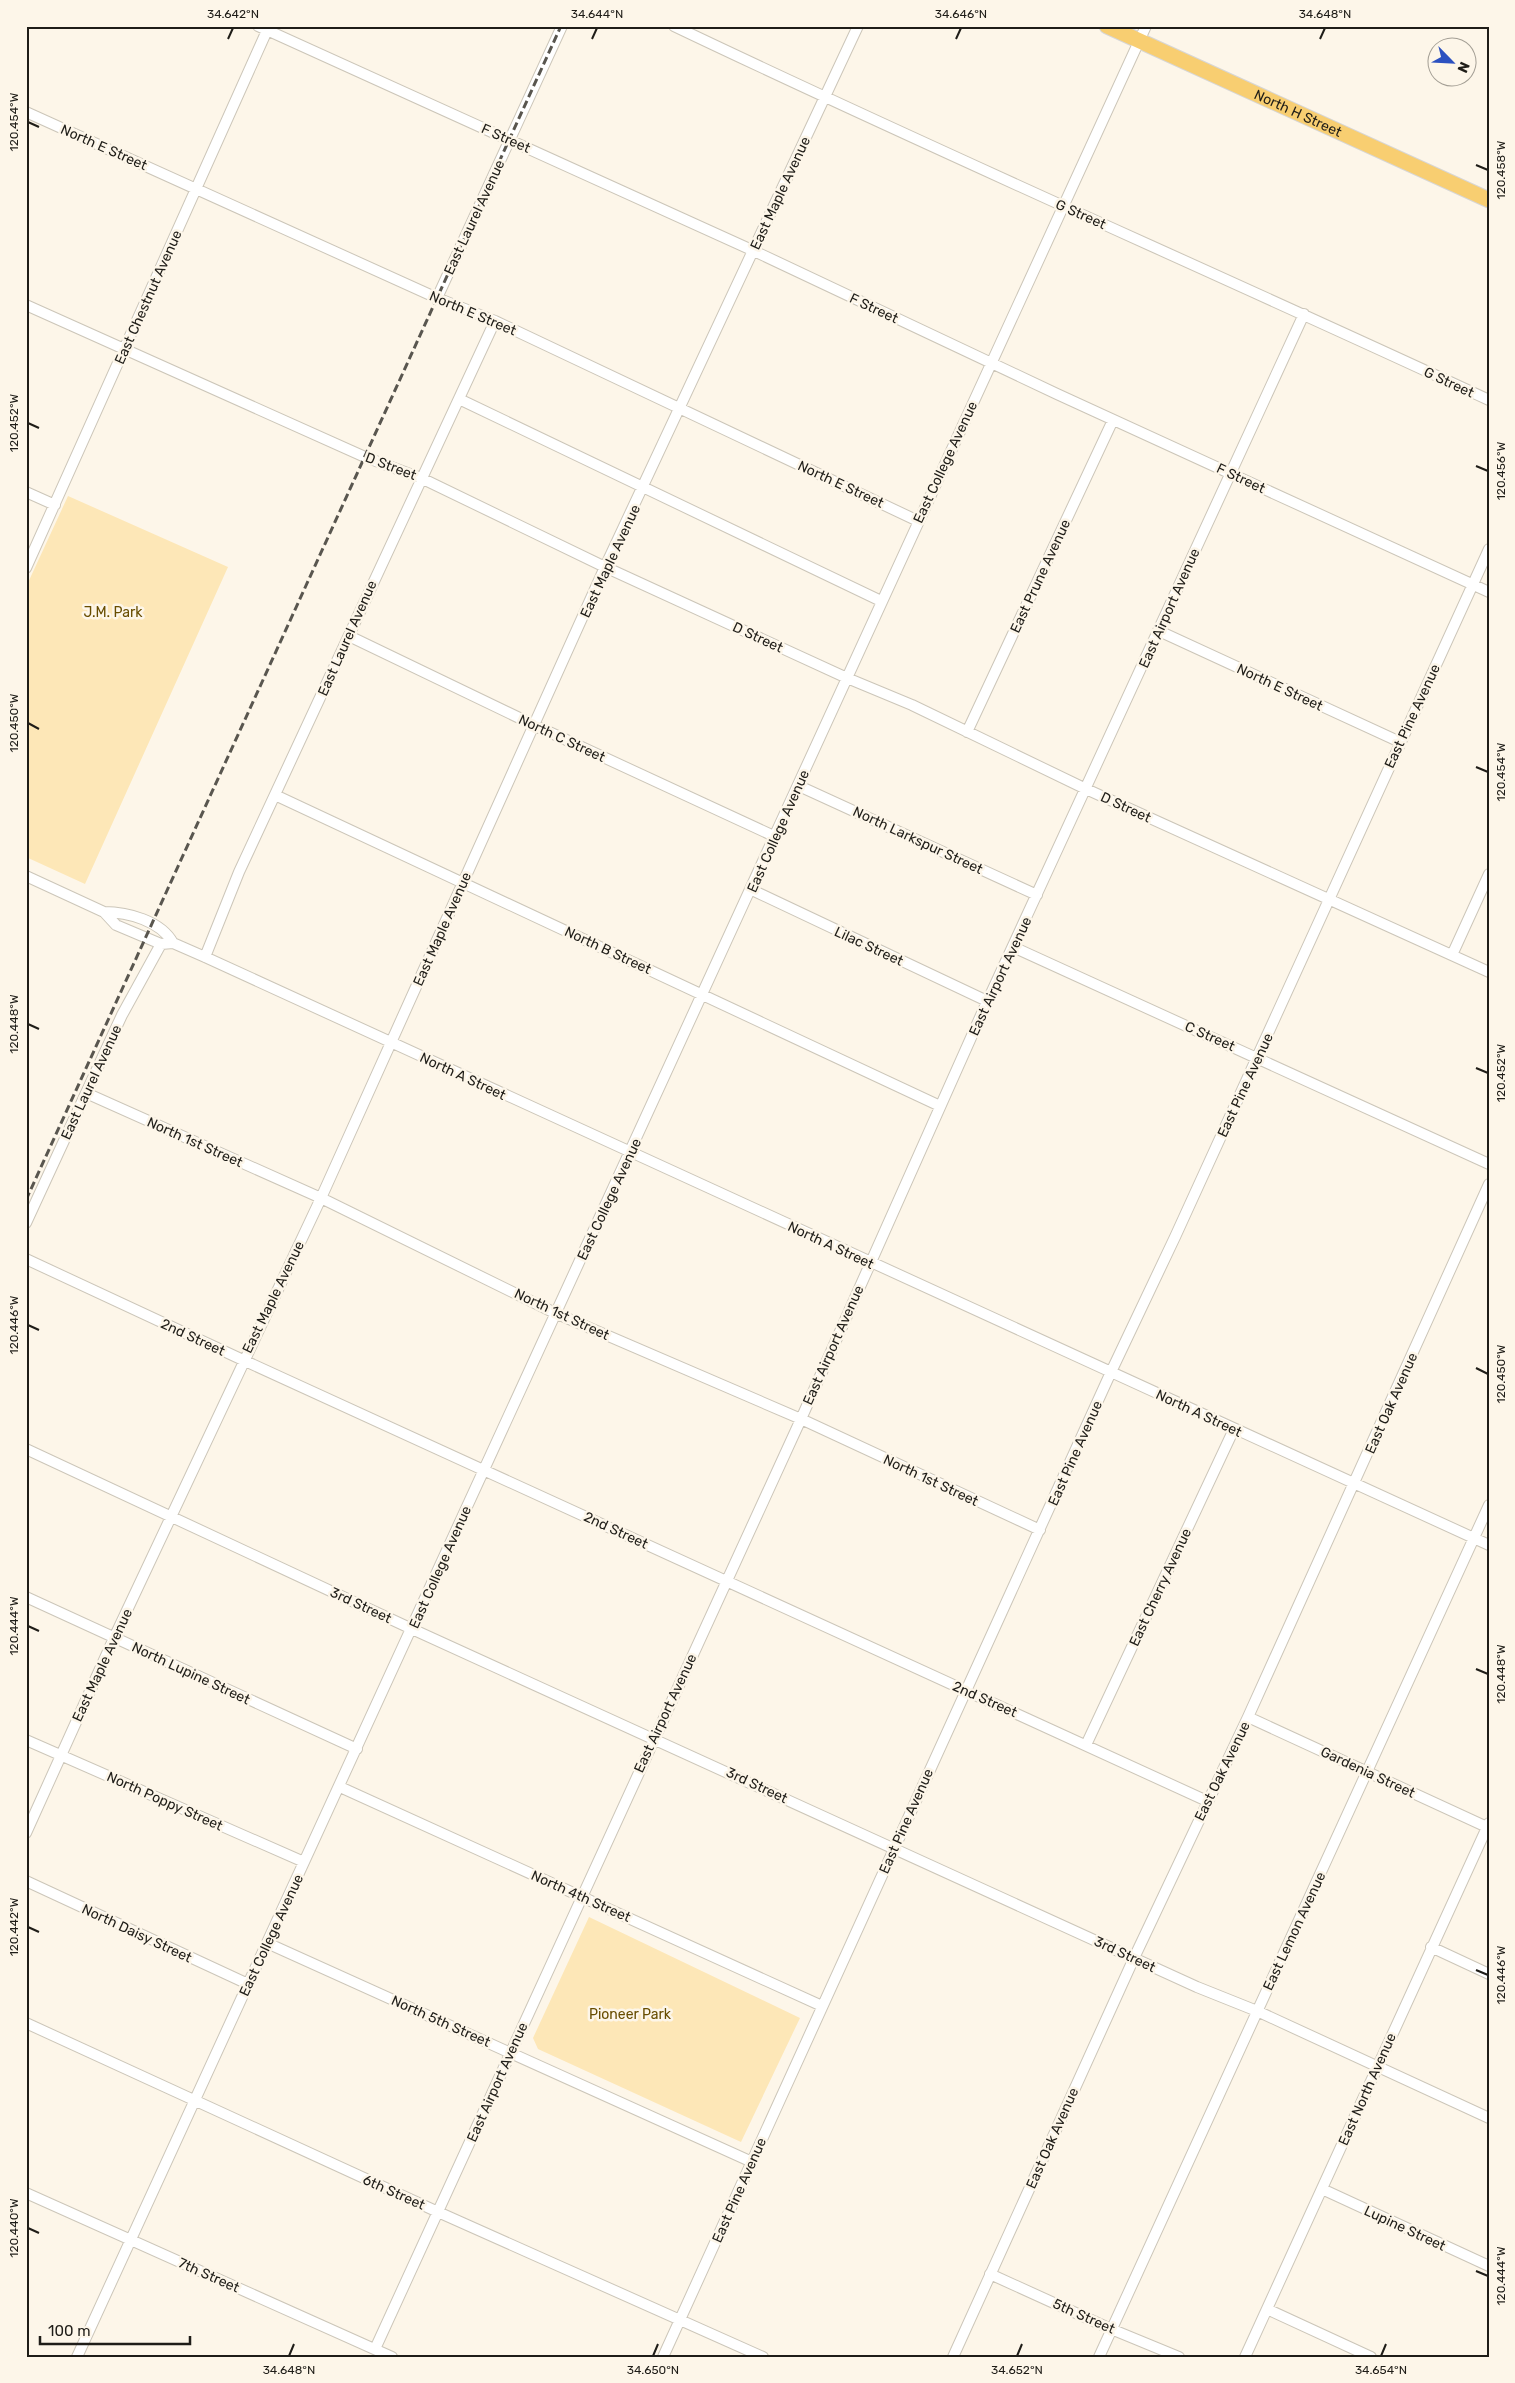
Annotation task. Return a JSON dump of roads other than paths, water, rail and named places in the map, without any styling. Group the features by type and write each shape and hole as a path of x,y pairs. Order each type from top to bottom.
{"highway":[{"name":"North H Street","path":"1107,26 1489,200"}],"street":[{"name":"East Laurel Avenue","path":"437,298 562,26"},
{"name":"G Street","path":"674,26 825,98 1304,314 1489,400"},
{"name":"East Maple Avenue","path":"26,1832 243,1360 321,1198 605,567 644,488 858,26"},
{"name":"East College Avenue","path":"77,2357 340,1787 555,1313 752,890 881,601 1146,26"},
{"name":"F Street","path":"265,28 754,251 990,363 1489,592"},
{"name":"East Chestnut Avenue","path":"26,568 125,349 265,28"},
{"name":"North E Street","path":"26,112 437,298 495,321 918,521"},
{"name":"D Street","path":"26,305 365,457 421,478 605,567 847,678 912,705 1086,789 1489,972"},
{"name":"East Airport Avenue","path":"375,2349 800,1419 940,1106 1304,314"},
{"name":"East Laurel Avenue","path":"205,957 239,872 495,321"},
{"path":"459,399 881,601"},
{"name":"East Prune Avenue","path":"967,732 1113,420"},
{"path":"26,492 55,505"},
{"name":"East Pine Avenue","path":"663,2357 1040,1530 1110,1372 1148,1296 1258,1058 1400,742 1489,550"},
{"name":"North E Street","path":"1159,631 1400,742"},
{"name":"North C Street","path":"349,636 534,725 776,837"},
{"name":"North Larkspur Street","path":"799,786 1037,895"},
{"name":"North B Street","path":"275,795 940,1106"},
{"path":"1452,955 1489,874"},
{"name":"North A Street","path":"26,876 104,912 116,925 161,944 173,943 205,957 1489,1545"},
{"name":"Lilac Street","path":"752,890 988,1001"},
{"name":"North A Street","path":"104,912 123,912 139,919 167,932 173,943"},
{"name":"East Laurel Avenue","path":"26,1223 131,996 161,944"},
{"name":"C Street","path":"1013,947 1489,1164"},
{"name":"North 1st Street","path":"86,1093 321,1198 555,1313 800,1419 1040,1530"},
{"name":"East Oak Avenue","path":"953,2357 1134,1958 1248,1717 1489,1184"},
{"name":"2nd Street","path":"26,1259 1207,1801"},
{"name":"East Cherry Avenue","path":"1086,1745 1234,1428"},
{"name":"3rd Street","path":"26,1449 412,1629 1134,1958 1258,2011 1489,2118"},
{"name":"East Lemon Avenue","path":"1099,2357 1489,1505"},
{"name":"North Lupine Street","path":"26,1597 357,1749"},
{"name":"Gardenia Street","path":"1248,1717 1488,1826"},
{"name":"North Poppy Street","path":"26,1740 304,1862"},
{"name":"North 4th Street","path":"340,1787 822,2006"},
{"name":"East North Avenue","path":"1245,2357 1488,1826"},
{"name":"North Daisy Street","path":"26,1881 248,1984"},
{"name":"North 5th Street","path":"267,1943 752,2162"},
{"path":"1431,1947 1489,1974"},
{"name":"6th Street","path":"26,2023 438,2212 763,2357"},
{"name":"Lupine Street","path":"1322,2189 1489,2266"},
{"name":"7th Street","path":"26,2192 392,2357"},
{"name":"5th Street","path":"990,2274 1111,2329 1179,2357"},
{"path":"1267,2309 1371,2357"}],"railway":[{"path":"26,1200 561,26"}],"park label":[{"name":"J.M. Park","path":"113,612"},
{"name":"Pioneer Park","path":"630,2014"}]}
